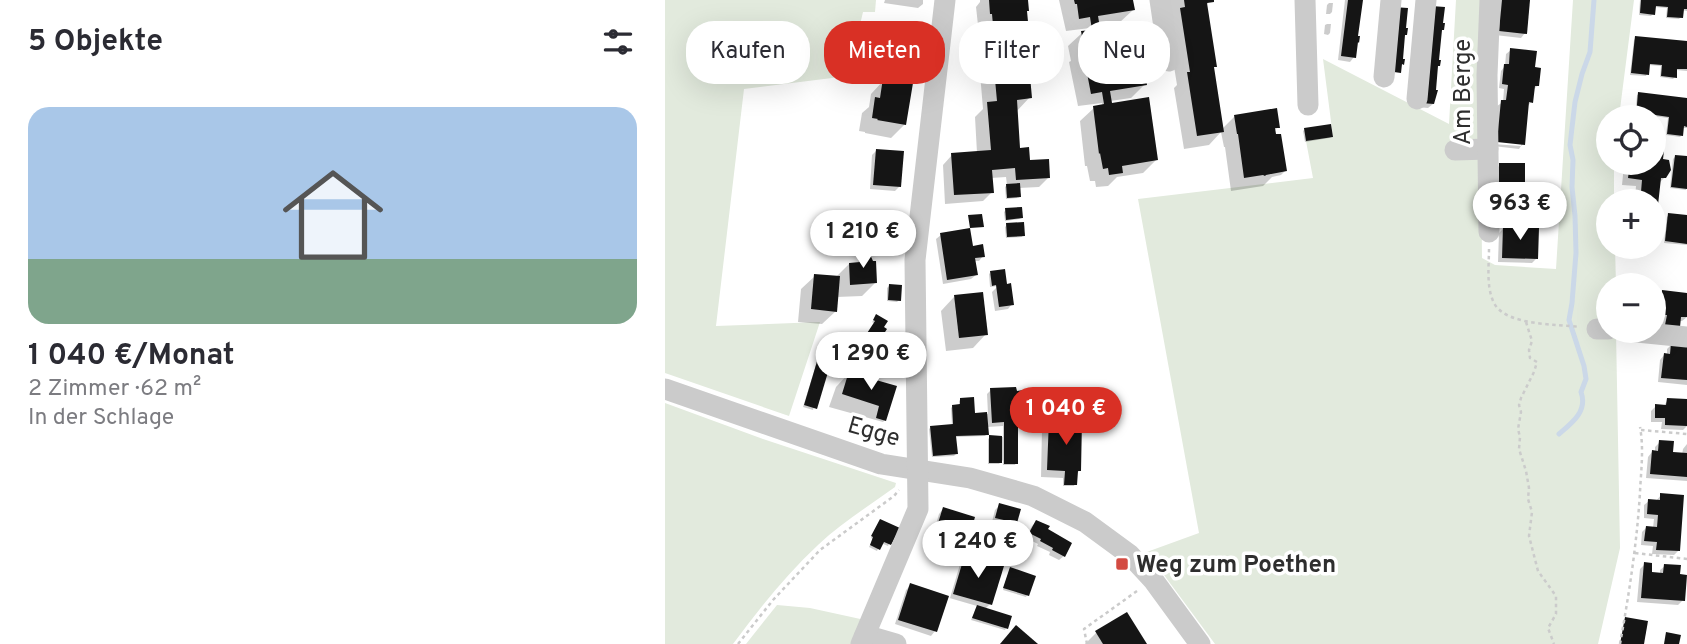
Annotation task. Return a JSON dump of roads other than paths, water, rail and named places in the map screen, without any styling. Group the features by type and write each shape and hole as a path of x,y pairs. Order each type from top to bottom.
{"street":[{"path":"897,644 863,639 918,509 915,260 946,0"},
{"path":"1160,0 1163,21"},
{"path":"1305,0 1308,106"},
{"path":"1384,77 1391,0"},
{"name":"Am Berge","path":"1417,99 1426,0"},
{"name":"Am Berge","path":"1489,232 1487,75 1490,0"},
{"path":"1455,150 1488,149"},
{"path":"1666,335 1687,337"},
{"name":"Egge","path":"665,389 881,464 970,478 1033,496 1085,522 1130,555 1154,581 1200,644"}],"waterway":[{"path":"1559,434 1581,411 1581,392 1586,379 1569,320 1576,253 1573,160 1570,145 1575,102 1590,52 1594,0"}],"place":[{"name":"Weg zum Poethen","path":"1122,564"}]}
